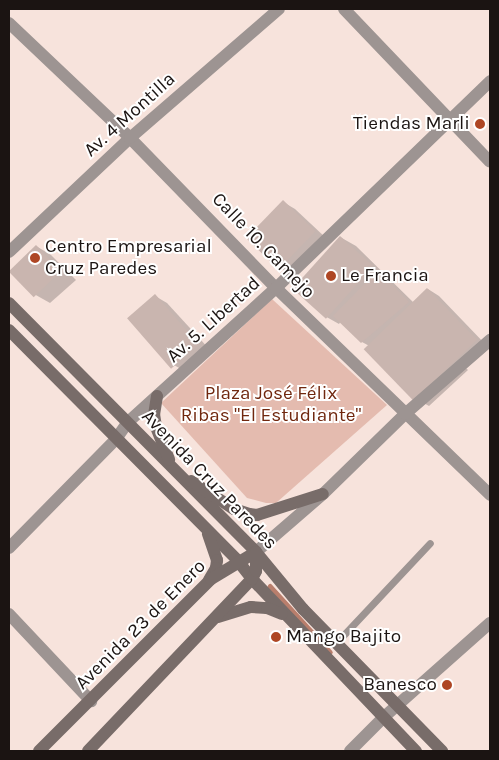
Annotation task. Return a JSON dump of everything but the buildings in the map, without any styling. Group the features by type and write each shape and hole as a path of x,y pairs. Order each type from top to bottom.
{"street":[{"name":"Av. 4 Montilla","path":"9,252 130,138 279,9"},
{"path":"344,9 490,162"},
{"name":"Calle 10. Camejo","path":"9,23 130,138 276,288 490,495"},
{"name":"Av. 5. Libertad","path":"9,548 116,439 127,422 276,288 490,81"},
{"name":"Avenida Cruz Paredes","path":"9,303 256,552 276,578 336,643 442,751"},
{"name":"Avenida Cruz Paredes","path":"9,330 238,561 252,580 416,751"},
{"path":"88,751 252,580 256,571 256,552 323,494 406,414 490,340"},
{"path":"157,396 154,414 159,439 179,476 203,488 234,509 249,514 257,514 323,494"},
{"path":"205,527 216,552 217,560 216,568 206,584"},
{"name":"Avenida 23 de Enero","path":"39,751 206,584 238,561 256,552"},
{"path":"215,617 243,608 258,607 277,611 289,618"},
{"path":"9,614 91,701"},
{"path":"350,751 397,705 490,622"}],"lane":[{"path":"336,643 430,543"}],"green space":[{"name":"Plaza José Félix Ribas \"El Estudiante\"","path":"272,299 387,405 276,503 266,503 247,498 161,403"}],"waterway":[{"path":"270,586 330,652"}],"place":[{"name":"Tiendas Marli","path":"480,124"},
{"name":"Centro Empresarial Cruz Paredes","path":"35,258"},
{"name":"Le Francia","path":"331,276"},
{"name":"Mango Bajito","path":"276,637"},
{"name":"Banesco","path":"447,685"}]}
